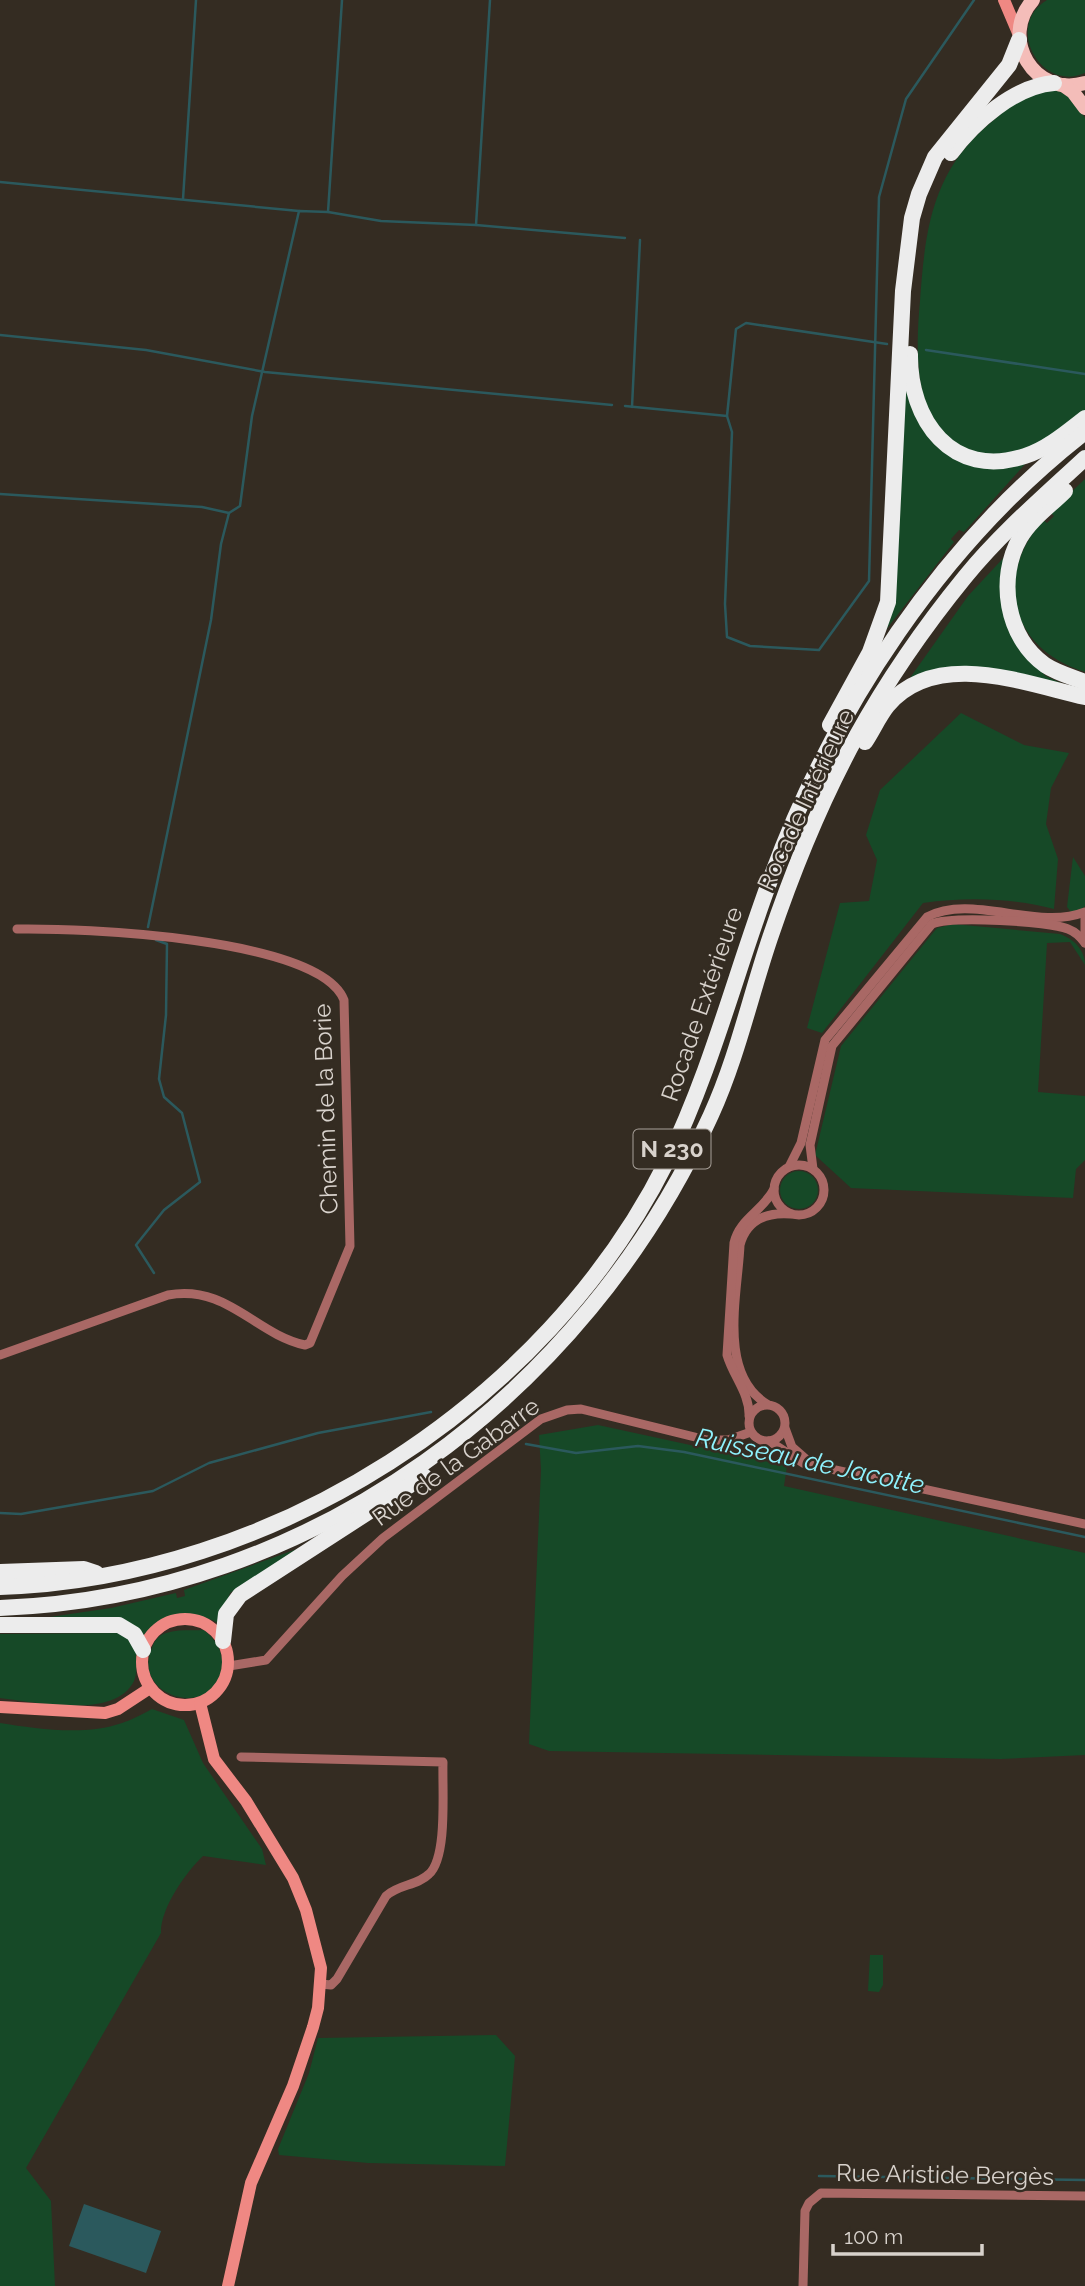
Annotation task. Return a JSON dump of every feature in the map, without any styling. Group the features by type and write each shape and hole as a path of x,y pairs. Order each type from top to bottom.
{"highway":[{"path":"798,811 834,713 870,652 888,602 903,291 908,242 919,194 935,157 1009,65 1019,36"},
{"path":"1058,84 1027,88 1003,104 956,146 935,181 922,218 916,256 910,333 911,387 924,421 935,435 950,447 982,460 1011,460 1035,452 1085,418"},
{"name":"Rocade Extérieure","path":"0,1587 57,1584 105,1576 172,1561 248,1535 355,1483 401,1455 492,1385 555,1322 597,1271 639,1210 676,1141 725,1020 750,935 798,811 843,719 892,643 938,582 1010,500 1085,432"},
{"name":"Rocade Intérieure","path":"0,1608 56,1604 117,1594 208,1571 297,1536 415,1469 507,1398 568,1337 611,1286 684,1172 713,1110 743,1028 768,942 815,821 871,712 966,576 1025,514 1085,458"},
{"path":"1083,681 1045,664 1034,655 1013,620 1007,585 1013,554 1021,537 1085,471"},
{"path":"815,821 888,706 921,683 947,675 970,673 1085,697"},
{"path":"223,1641 226,1614 240,1595 421,1478 469,1437 507,1398"},
{"path":"0,1572 84,1569 105,1576"},
{"path":"0,1625 119,1625 134,1634 143,1650"}],"main road":[{"path":"1004,0 1030,67 1073,92 1085,108"},
{"path":"1019,36 1021,20 1033,0"},
{"path":"1058,84 1085,83"},
{"path":"188,1619 214,1630 223,1641 229,1666 220,1689 200,1703 172,1704 150,1688 142,1663 143,1650 160,1626 188,1619"},
{"path":"0,1707 105,1713 118,1709 150,1688"},
{"path":"200,1703 214,1759 259,1822 293,1878 313,1933 321,1984 318,2008 304,2058 251,2183 228,2286"}],"street":[{"path":"1085,912 1064,917 949,909 927,917 824,1040 802,1143 789,1167 778,1176 769,1200 740,1226 734,1243 727,1355 747,1398 751,1432 797,1461 1085,1524"},
{"path":"1085,918 1085,943"},
{"path":"813,1169 810,1145 832,1046 932,924 960,919 1054,926 1076,933 1085,943"},
{"name":"Chemin de la Borie","path":"0,1355 168,1295 187,1293 215,1298 300,1344 310,1343 350,1246 344,1000 339,987 313,971 261,954 217,945 149,933 17,929"},
{"path":"789,1167 806,1166 813,1169 823,1182 823,1198 809,1213 768,1214 746,1229 740,1245 735,1355 754,1395 783,1413 785,1428 796,1452 816,1465"},
{"path":"774,1189 779,1205 791,1214"},
{"path":"749,1416 756,1407 767,1404"},
{"name":"Rue de la Gabarre","path":"229,1666 266,1660 342,1576 383,1538 541,1419 567,1410 580,1409 706,1440 721,1441 751,1432"},
{"path":"769,1441 779,1437 785,1428"},
{"path":"241,1758 443,1762 440,1845 435,1866 421,1880 393,1889 386,1896 337,1979 331,1985 321,1984"},
{"name":"Rue Aristide Bergès","path":"803,2286 804,2220 809,2203 821,2193 1085,2196"}],"green space":[{"path":"1047,0 1085,0 1085,73 1069,77 1054,74 1042,65 1033,53 1028,39 1028,25 1034,11"},
{"path":"1057,90 1073,99 1085,118 1085,411 1048,438 1028,448 1006,454 975,453 952,443 936,426 926,404 920,379 918,326 929,226 943,182 970,142 1019,99 1033,93"},
{"path":"906,386 913,410 922,427 934,440 966,453 1027,462 964,532 959,530 951,539 954,542 885,631"},
{"path":"1085,479 1085,672 1060,661 1040,647 1026,629 1017,610 1014,588 1018,565 1027,543 1043,520 1047,523 1054,516 1050,512"},
{"path":"1008,553 1003,572 1032,663 1046,676 1065,685 994,671 905,685 968,596"},
{"path":"961,713 1024,745 1069,753 1051,788 1046,824 1058,859 1054,909 989,900 923,903 822,1033 807,1028 840,903 869,901 877,860 866,835 880,790"},
{"path":"1073,857 1085,876 1085,906 1080,911 1071,912 1067,907"},
{"path":"953,924 1060,934 1074,942 1081,950 1085,965 1070,942 1047,943 1038,1092 1085,1096 1085,1160 1076,1169 1073,1198 851,1188 815,1155 841,1046 937,928"},
{"path":"799,1171 812,1177 818,1190 812,1203 799,1209 786,1203 780,1190 786,1177"},
{"path":"598,1425 787,1466 784,1486 1085,1553 1085,1755 1001,1759 549,1751 529,1744 541,1470 539,1435"},
{"path":"297,1549 230,1593 220,1624 200,1616 179,1614 161,1621 144,1635 138,1628 50,1617 111,1608 176,1593 177,1598 185,1596 184,1590"},
{"path":"204,1630 215,1642 222,1657 222,1668 216,1684 205,1694 191,1698 176,1696 163,1690 153,1679 148,1665 155,1641 161,1635 171,1632"},
{"path":"124,1633 138,1648 135,1677 124,1693 110,1701 73,1706 0,1698 0,1634"},
{"path":"152,1709 184,1720 203,1763 262,1849 266,1865 203,1856 175,1892 165,1913 161,1933 26,2168 51,2201 55,2286 0,2286 0,1723 46,1729 93,1729 126,1722"},
{"path":"870,1955 883,1955 883,1985 879,1992 868,1991"},
{"path":"496,2035 515,2056 505,2166 368,2163 279,2155 278,2149 309,2073 318,2038"}],"water":[{"path":"84,2204 161,2231 146,2273 69,2246"}],"waterway":[{"path":"183,199 196,0"},
{"path":"328,212 342,0"},
{"path":"476,225 490,0"},
{"path":"727,416 732,432 725,604 727,637 750,646 819,650 869,581 879,197 906,99 974,0"},
{"path":"0,182 299,211"},
{"path":"148,927 211,620 221,544 229,513 240,506 252,416 299,211 328,212 381,221 476,225 625,238"},
{"path":"632,407 640,240"},
{"path":"625,406 727,416 736,329 746,323 887,344"},
{"path":"0,335 146,350 265,372 612,405"},
{"path":"926,350 1085,374"},
{"path":"0,494 202,507 229,513"},
{"path":"154,1273 136,1245 164,1210 200,1182 182,1113 164,1097 159,1079 166,1015 167,944 156,940"},
{"name":"Ruisseau de Jacotte","path":"0,1513 21,1514 153,1491 209,1463 318,1433 431,1412"},
{"name":"Ruisseau de Jacotte","path":"526,1444 576,1453 638,1446 684,1452 1085,1537"},
{"path":"819,2176 1085,2180"}]}
